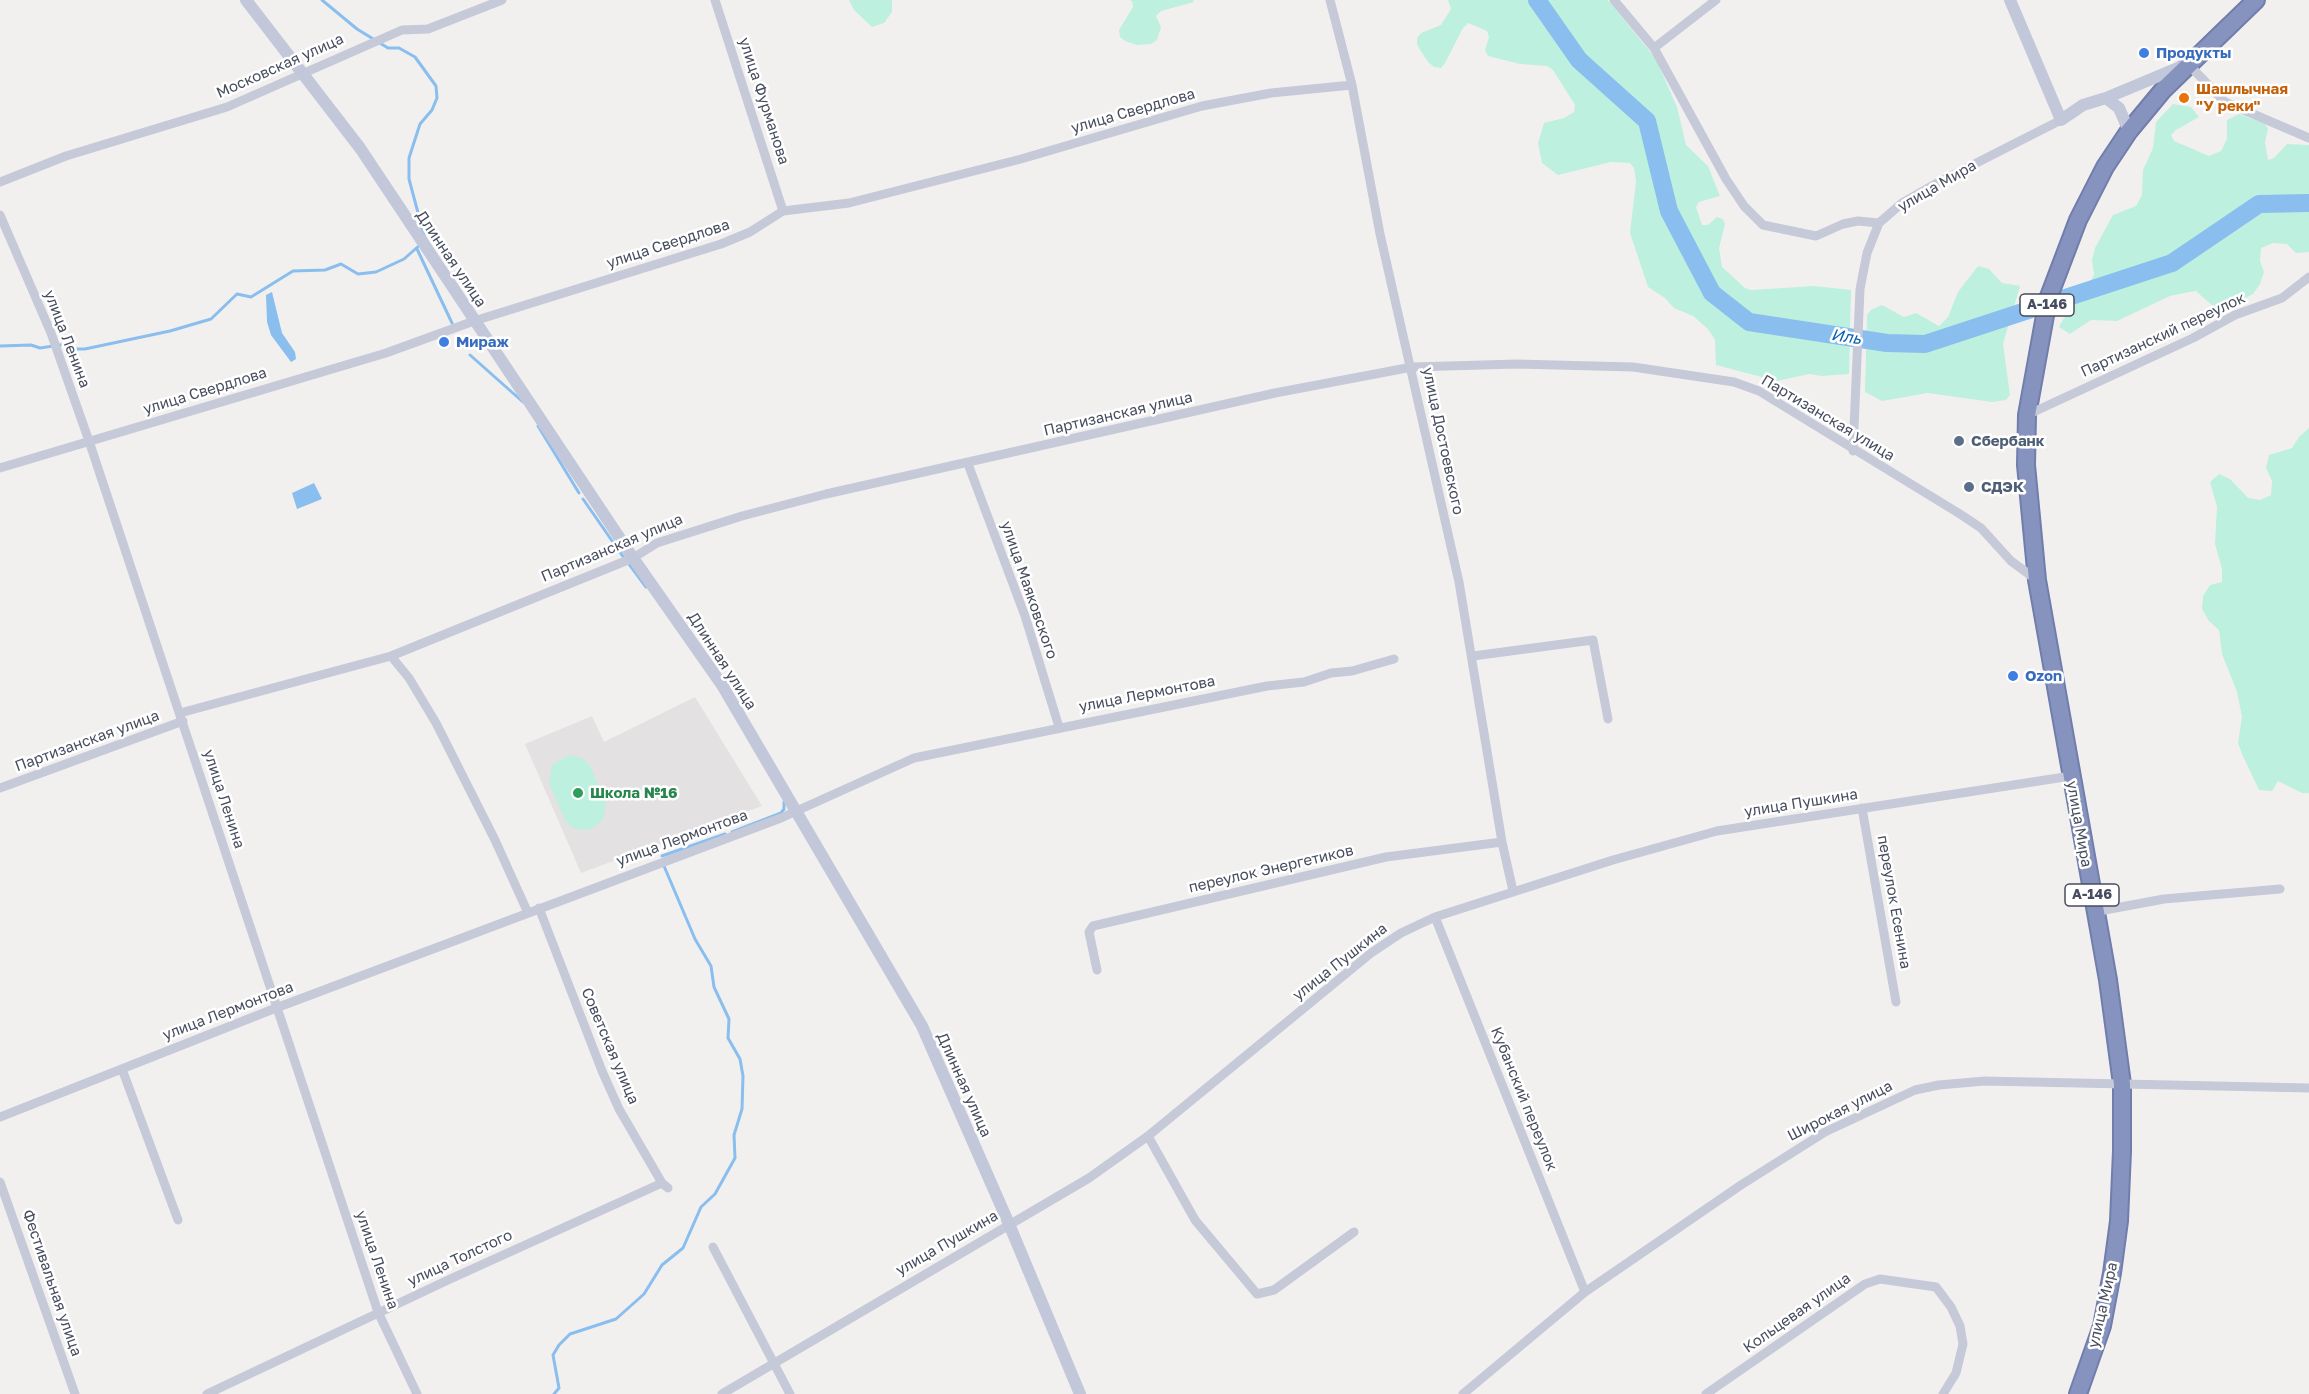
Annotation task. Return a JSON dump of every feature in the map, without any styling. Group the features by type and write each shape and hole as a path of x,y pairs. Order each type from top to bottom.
{"highway":[{"name":"улица Мира","path":"2078,1394 2102,1326 2112,1273 2122,1163 2122,1084 2108,980 2094,912 2037,580 2026,465 2027,415 2048,299 2078,220 2105,167 2129,130 2188,64 2256,0"}],"main road":[{"name":"Длинная улица","path":"246,0 360,148 633,558 722,685 922,1026 1009,1224 1080,1394"},
{"path":"2010,0 2061,120"},
{"name":"улица Мира","path":"2061,120 2083,105 2106,98 2188,64"},
{"path":"2106,98 2119,108 2129,130"}],"street":[{"name":"Московская улица","path":"0,182 77,153 227,107 305,74 368,43 411,28 428,29 501,0"},
{"name":"улица Фурманова","path":"715,0 783,211"},
{"name":"улица Достоевского","path":"1330,0 1352,85 1380,234 1412,367 1473,656 1502,842 1513,891"},
{"path":"1614,0 1654,48 1726,179 1744,206 1764,225 1816,236 1842,224 1858,220 1879,223"},
{"path":"1654,48 1716,0"},
{"path":"2188,64 2225,102 2309,138"},
{"name":"улица Свердлова","path":"0,468 386,353 474,321 721,244 750,232 783,211 860,200 1021,159 1202,106 1271,93 1352,85"},
{"name":"улица Мира","path":"1853,451 1857,328 1867,253 1879,223 1902,203 1939,182 2061,120"},
{"name":"улица Ленина","path":"0,215 51,333 89,441 378,1312 417,1394"},
{"name":"Партизанский переулок","path":"2027,415 2193,338 2235,315 2282,298 2309,277"},
{"name":"Партизанская улица","path":"0,788 182,717 391,656 633,558 657,543 742,516 826,494 968,464 1275,393 1412,367 1517,364 1633,367 1734,382 1758,391 1982,528 2011,561 2037,580"},
{"name":"улица Маяковского","path":"968,464 1025,616 1059,726"},
{"path":"1473,656 1593,640 1608,719"},
{"path":"391,656 409,678 436,723 495,840 528,913"},
{"name":"улица Лермонтова","path":"0,1117 276,1008 796,811 914,758 1059,726 1267,686 1305,682 1331,673 1352,671 1395,659"},
{"name":"улица Пушкина","path":"722,1394 1089,1178 1148,1136 1371,953 1401,933 1435,917 1513,891 1717,831 2071,776"},
{"name":"переулок Есенина","path":"1862,808 1896,1002"},
{"name":"переулок Энергетиков","path":"1098,970 1089,932 1093,926 1386,857 1502,842"},
{"path":"2094,912 2164,899 2280,888"},
{"name":"Советская улица","path":"539,908 602,1071 619,1108 665,1186"},
{"name":"Кубанский переулок","path":"1435,917 1585,1292"},
{"path":"122,1069 178,1220"},
{"name":"Широкая улица","path":"1463,1394 1585,1292 1741,1185 1825,1132 1915,1090 1939,1085 1985,1081 2309,1088"},
{"path":"1148,1136 1196,1220 1257,1294 1274,1290 1354,1232"},
{"name":"Фестивальная улица","path":"0,1182 75,1394"},
{"name":"улица Толстого","path":"207,1394 378,1312 665,1186"},
{"path":"713,1247 775,1361 790,1394"},
{"name":"Кольцевая улица","path":"1706,1394 1865,1284 1880,1279 1936,1287 1951,1307 1960,1326 1963,1344 1956,1373 1943,1394"}],"shaded area":[{"path":"695,697 762,806 581,873 525,744 592,716 604,742"}],"green space":[{"path":"849,0 892,0 892,12 884,23 872,27 854,10"},
{"path":"1129,0 1193,0 1194,2 1161,11 1156,16 1161,27 1157,40 1151,44 1137,45 1120,37 1119,30 1133,7 1132,1"},
{"path":"1448,0 1608,0 1656,59 1677,107 1686,145 1708,166 1720,196 1699,202 1696,207 1702,225 1708,225 1717,217 1723,219 1725,224 1719,248 1722,267 1745,288 1751,290 1814,286 1851,290 1849,374 1822,376 1809,374 1777,381 1716,365 1715,340 1708,329 1693,316 1674,308 1665,298 1648,287 1630,233 1636,181 1634,168 1630,163 1611,162 1558,175 1542,163 1538,143 1544,123 1564,118 1574,112 1575,105 1553,70 1547,66 1520,64 1488,56 1485,50 1489,37 1487,31 1468,23 1441,68 1434,67 1428,62 1417,45 1417,38 1421,33 1441,25 1451,9"},
{"path":"2173,104 2191,107 2199,117 2176,130 2171,135 2174,141 2209,156 2221,151 2227,139 2227,120 2239,114 2265,124 2268,129 2265,142 2268,160 2274,158 2287,144 2309,145 2309,252 2296,253 2287,244 2273,243 2261,248 2260,261 2264,272 2260,284 2253,294 2229,306 2216,309 2196,291 2184,293 2170,296 2117,321 2091,320 2070,334 2059,327 2072,304 2089,285 2094,274 2092,260 2095,248 2113,215 2136,206 2142,195 2143,170 2153,148 2156,122"},
{"path":"1978,266 1989,269 2002,283 2020,286 2003,344 2010,395 2006,400 1992,402 1928,393 1882,401 1865,392 1867,315 1871,310 1882,305 1904,317 1916,313 1939,326 1948,317 1958,292"},
{"path":"2309,428 2309,793 2302,793 2278,781 2272,791 2259,790 2238,743 2242,717 2237,692 2222,654 2219,630 2209,621 2202,609 2203,596 2210,585 2222,582 2222,569 2215,544 2217,507 2210,482 2219,474 2230,479 2248,498 2260,500 2271,495 2272,481 2266,468 2269,455 2292,448"},
{"name":"Школа №16","path":"569,755 580,757 589,764 606,802 603,820 589,830 575,829 566,822 549,783 552,765"}],"water":[{"path":"272,292 282,333 295,352 296,359 291,362 271,335 267,322 266,295"},
{"path":"314,483 322,499 297,509 292,493"}],"waterway":[{"path":"322,0 357,29 388,48 399,48 415,57 436,86 437,98 432,110 420,124 409,158 409,179 425,239"},
{"name":"Иль","path":"1537,0 1579,60 1647,121 1669,211 1712,293 1749,322 1887,343 1925,344 2172,263 2259,204 2309,203"},
{"path":"0,346 31,345 40,348 67,344 74,349 85,349 170,331 211,319 237,294 251,297 293,271 325,270 341,264 358,274 376,272 404,259 421,244"},
{"path":"417,249 452,323"},
{"path":"470,355 523,402"},
{"path":"538,426 579,493"},
{"path":"583,499 624,558"},
{"path":"629,564 646,587"},
{"path":"732,832 781,813 784,809 784,802"},
{"path":"662,856 725,834"},
{"path":"554,1394 559,1388 553,1355 559,1345 570,1334 616,1319 644,1294 662,1265 683,1248 701,1207 715,1194 735,1158 734,1135 742,1109 743,1076 740,1059 728,1038 729,1019 714,987 711,966 695,939 664,866"}],"place":[{"name":"Продукты","path":"2144,53"},
{"name":"Шашлычная \"У реки\"","path":"2184,98"},
{"name":"Мираж","path":"444,342"},
{"name":"Сбербанк","path":"1959,441"},
{"name":"СДЭК","path":"1969,487"},
{"name":"Ozon","path":"2013,676"},
{"name":"Школа №16","path":"578,793"}]}
